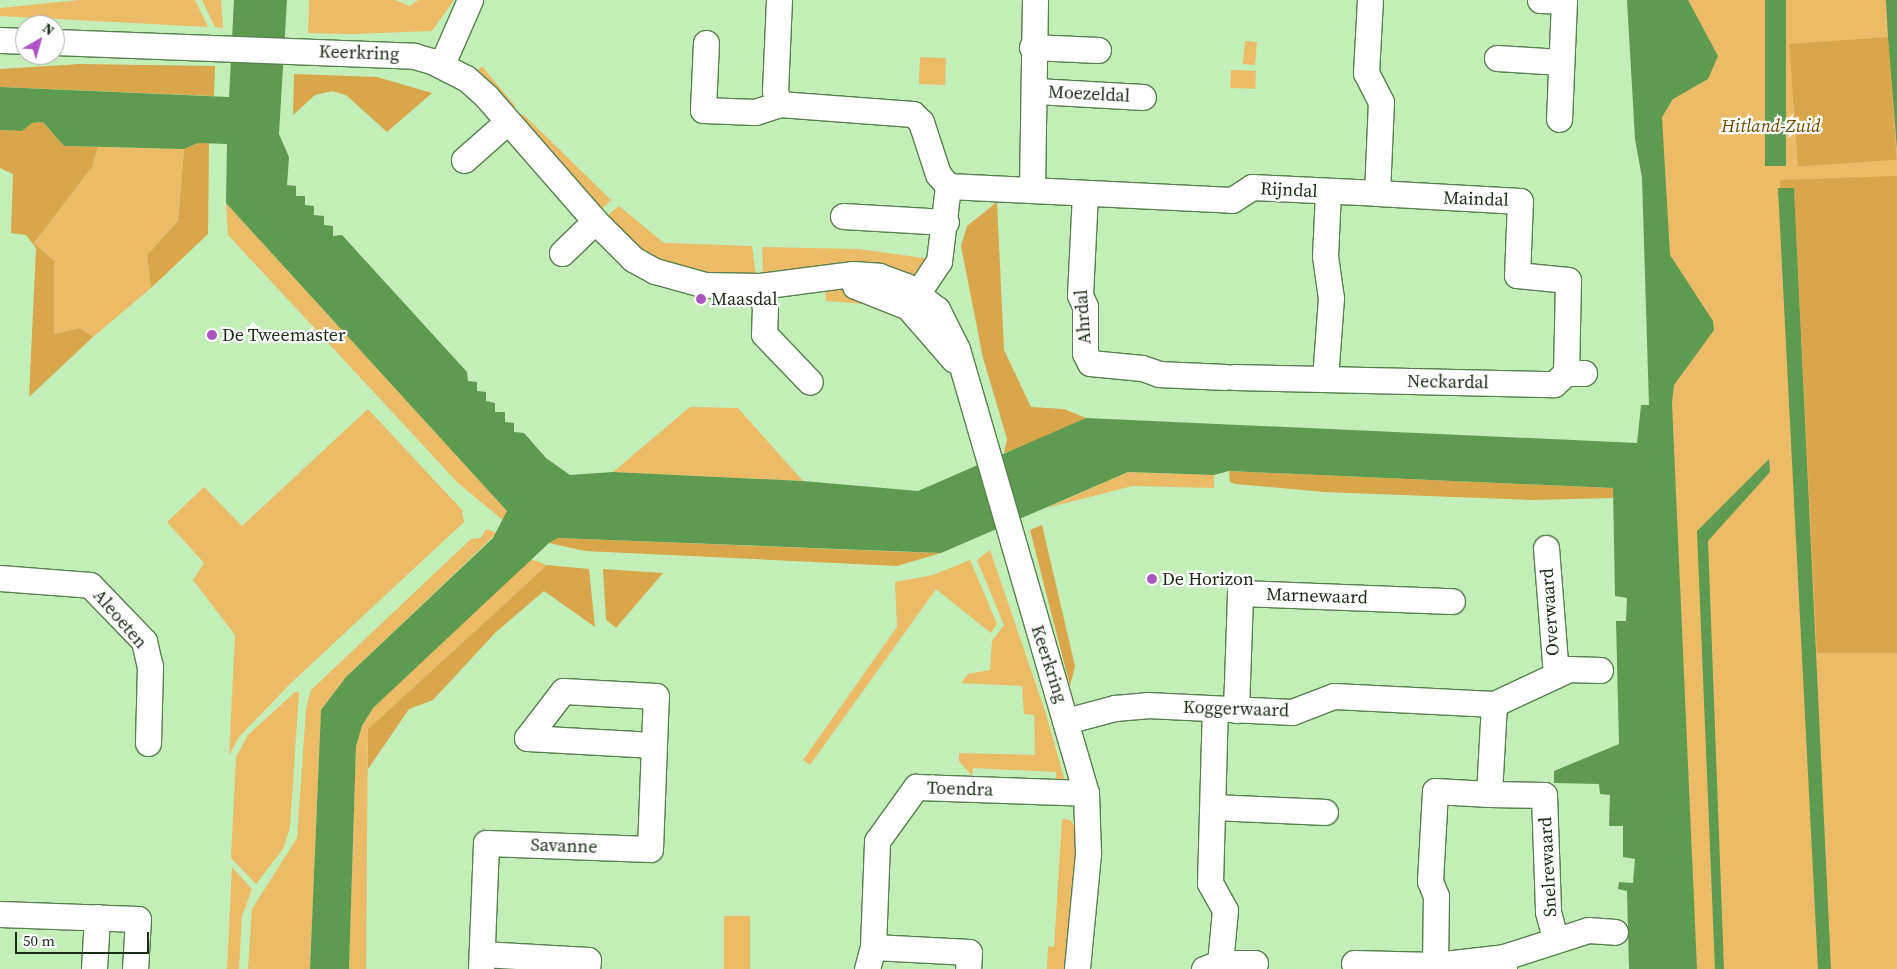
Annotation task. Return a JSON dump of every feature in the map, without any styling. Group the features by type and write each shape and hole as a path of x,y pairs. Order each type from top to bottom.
{"street":[{"path":"442,64 470,0"},
{"path":"779,0 775,91 779,104"},
{"name":"Moezeldal","path":"1032,190 1036,91 1030,77 1035,0"},
{"path":"1370,0 1366,72 1381,102 1377,193"},
{"path":"1540,0 1564,1 1559,119"},
{"path":"0,40 15,41"},
{"name":"Keerkring","path":"65,42 414,56 442,64 486,96 506,123 595,221 633,259 670,278 692,284 760,286 834,279 913,300 960,366 1010,543 1066,721 1086,793 1088,854 1077,969"},
{"path":"706,44 703,110 755,112 779,104 913,114 921,122 938,174 948,186 946,222 938,263 913,300"},
{"path":"1032,47 1098,50"},
{"path":"1497,58 1561,62"},
{"name":"Moezeldal","path":"1036,91 1143,96"},
{"path":"464,160 506,123"},
{"name":"Rijndal","path":"948,186 1232,200 1252,187 1377,193"},
{"path":"1325,379 1331,298 1326,256 1328,192"},
{"name":"Ahrdal","path":"1085,193 1080,296 1085,306 1085,354 1090,363 1142,368 1159,374 1230,377"},
{"name":"Maindal","path":"1377,193 1520,201 1517,275 1568,280 1575,373"},
{"path":"843,216 946,222"},
{"path":"562,253 595,221"},
{"path":"760,286 765,307 764,334 810,382"},
{"name":"Neckardal","path":"1230,377 1554,384 1575,373"},
{"name":"Overwaard","path":"1546,548 1556,675"},
{"name":"Aleoeten","path":"0,578 90,585 144,641 150,666 148,743"},
{"name":"Marnewaard","path":"1226,709 1240,593 1452,601"},
{"name":"Overwaard","path":"1494,704 1569,669 1600,670"},
{"name":"Savanne","path":"587,969 588,960 482,961 486,843 650,849 656,696 563,691 527,738 654,745"},
{"name":"Koggerwaard","path":"1066,721 1147,705 1292,712 1334,696 1494,704"},
{"path":"1435,965 1436,896 1430,882 1435,791 1490,794 1494,704"},
{"path":"1226,709 1210,789 1214,807 1210,882 1225,910 1212,966 1255,963"},
{"name":"Toendra","path":"968,969 969,952 870,958 877,841 916,788 1086,793"},
{"name":"Snelrewaard","path":"1490,794 1544,795 1548,912 1555,939"},
{"path":"1214,807 1325,812"},
{"path":"0,914 138,919 135,969"},
{"path":"94,969 97,917"},
{"name":"Snelrewaard","path":"1354,963 1435,965 1504,963 1555,939 1588,930 1615,932"}],"green space":[{"path":"79,0 195,0 208,27 65,19 65,15 0,16 0,8"},
{"path":"202,0 221,0 223,28 215,27"},
{"path":"309,0 395,0 410,6 418,0 454,0 432,31 353,34 308,33"},
{"name":"Hitland-Zuid","path":"1640,0 1897,0 1897,969 1676,969"},
{"path":"1245,41 1257,42 1255,65 1243,64"},
{"path":"920,57 946,58 945,85 919,84"},
{"path":"482,66 515,106 515,109 478,70"},
{"path":"1231,70 1256,71 1255,89 1230,88"},
{"path":"520,114 524,115 611,200 601,210 517,117"},
{"path":"98,147 184,149 178,221 147,255 151,288 93,337 80,328 54,334 54,261 34,243 92,167"},
{"path":"226,203 507,511 505,522 458,483 228,235"},
{"path":"619,206 664,243 752,246 756,275 688,274 637,247 607,216"},
{"path":"762,247 859,249 930,259 911,280 763,275"},
{"path":"825,289 847,290 891,306 887,314 864,304 826,301"},
{"path":"690,407 738,408 803,481 613,472"},
{"path":"368,409 462,510 464,522 291,683 238,738 229,755 235,635 193,580 204,563 167,522 204,487 242,526"},
{"path":"1128,472 1214,475 1214,488 1133,486 1046,508"},
{"path":"486,529 497,533 346,677 321,710 310,969 248,969 252,909 297,838 306,709 311,690 471,539 481,538"},
{"path":"990,550 1046,714 1066,785 1056,785 1056,772 973,768 972,776 959,761 959,753 1035,755 1034,715 1024,714 1022,686 961,683 968,674 990,670 992,641 1004,625 977,560"},
{"path":"528,558 547,565 368,729 366,969 349,969 356,746 362,726 373,708"},
{"path":"970,560 997,624 991,633 936,589 810,765 803,760 897,627 895,582 933,575"},
{"path":"295,692 299,692 290,828 283,849 256,884 231,858 236,757 248,735"},
{"path":"1062,819 1070,820 1082,836 1067,969 1047,969 1048,946 1054,947"},
{"path":"232,867 252,889 242,916 239,969 227,969"},
{"path":"724,916 750,916 750,969 724,969"}],"shaded area":[{"path":"234,0 287,0 279,134 289,157 287,185 296,186 296,196 305,196 305,205 314,206 314,215 324,216 324,225 333,226 333,236 342,235 467,372 468,381 477,382 477,391 486,392 486,401 495,403 495,412 505,412 505,422 514,423 514,432 524,433 546,458 570,475 613,472 803,481 918,491 1086,418 1637,443 1641,405 1649,405 1642,178 1635,139 1627,0 1688,0 1718,56 1708,79 1673,99 1662,117 1670,255 1713,321 1714,330 1674,385 1672,403 1697,969 1629,969 1627,891 1618,889 1619,882 1633,883 1635,859 1623,857 1623,826 1609,826 1610,795 1600,794 1599,784 1554,783 1554,771 1619,744 1616,621 1626,621 1627,598 1615,596 1613,488 1229,471 1214,475 1128,472 941,553 558,538 549,543 373,708 362,726 356,746 349,969 310,969 321,710 346,677 493,538 507,511 226,203 227,144 198,143 184,149 64,146 43,122 32,123 22,131 0,130 0,87 229,97"},
{"path":"1765,0 1786,0 1786,166 1765,166"},
{"path":"1886,0 1897,0 1897,149 1888,37"},
{"path":"1888,37 1897,160 1798,167 1789,44"},
{"path":"65,65 215,66 214,96 0,87 0,69"},
{"path":"294,74 377,77 432,93 387,132 346,95 332,91 315,95 293,115"},
{"path":"43,122 64,146 98,147 92,167 34,243 54,261 54,334 80,328 93,337 29,397 36,248 26,235 11,233 13,174 0,168 0,130 22,131 32,123"},
{"path":"198,143 209,143 208,234 151,288 147,255 178,221 184,149"},
{"path":"1897,176 1897,653 1817,653 1794,188 1780,188 1780,180"},
{"path":"1778,188 1794,188 1831,969 1818,969"},
{"path":"997,202 1004,350 1031,407 1064,409 1086,418 1068,429 1004,453 1007,439 983,358 961,246 967,226"},
{"path":"1769,459 1770,472 1708,541 1724,969 1715,969 1697,531"},
{"path":"1229,471 1613,488 1613,498 1531,500 1324,492 1236,484 1230,482"},
{"path":"1042,525 1075,666 1070,686 1030,530"},
{"path":"558,538 941,553 897,566 585,551 549,543"},
{"path":"547,565 589,569 595,627 544,591 496,632 433,700 409,709 368,769 368,729"},
{"path":"603,569 663,573 616,628 606,620"}],"place":[{"name":"Maasdal","path":"701,299"},
{"name":"De Tweemaster","path":"212,335"},
{"name":"De Horizon","path":"1152,579"}]}
